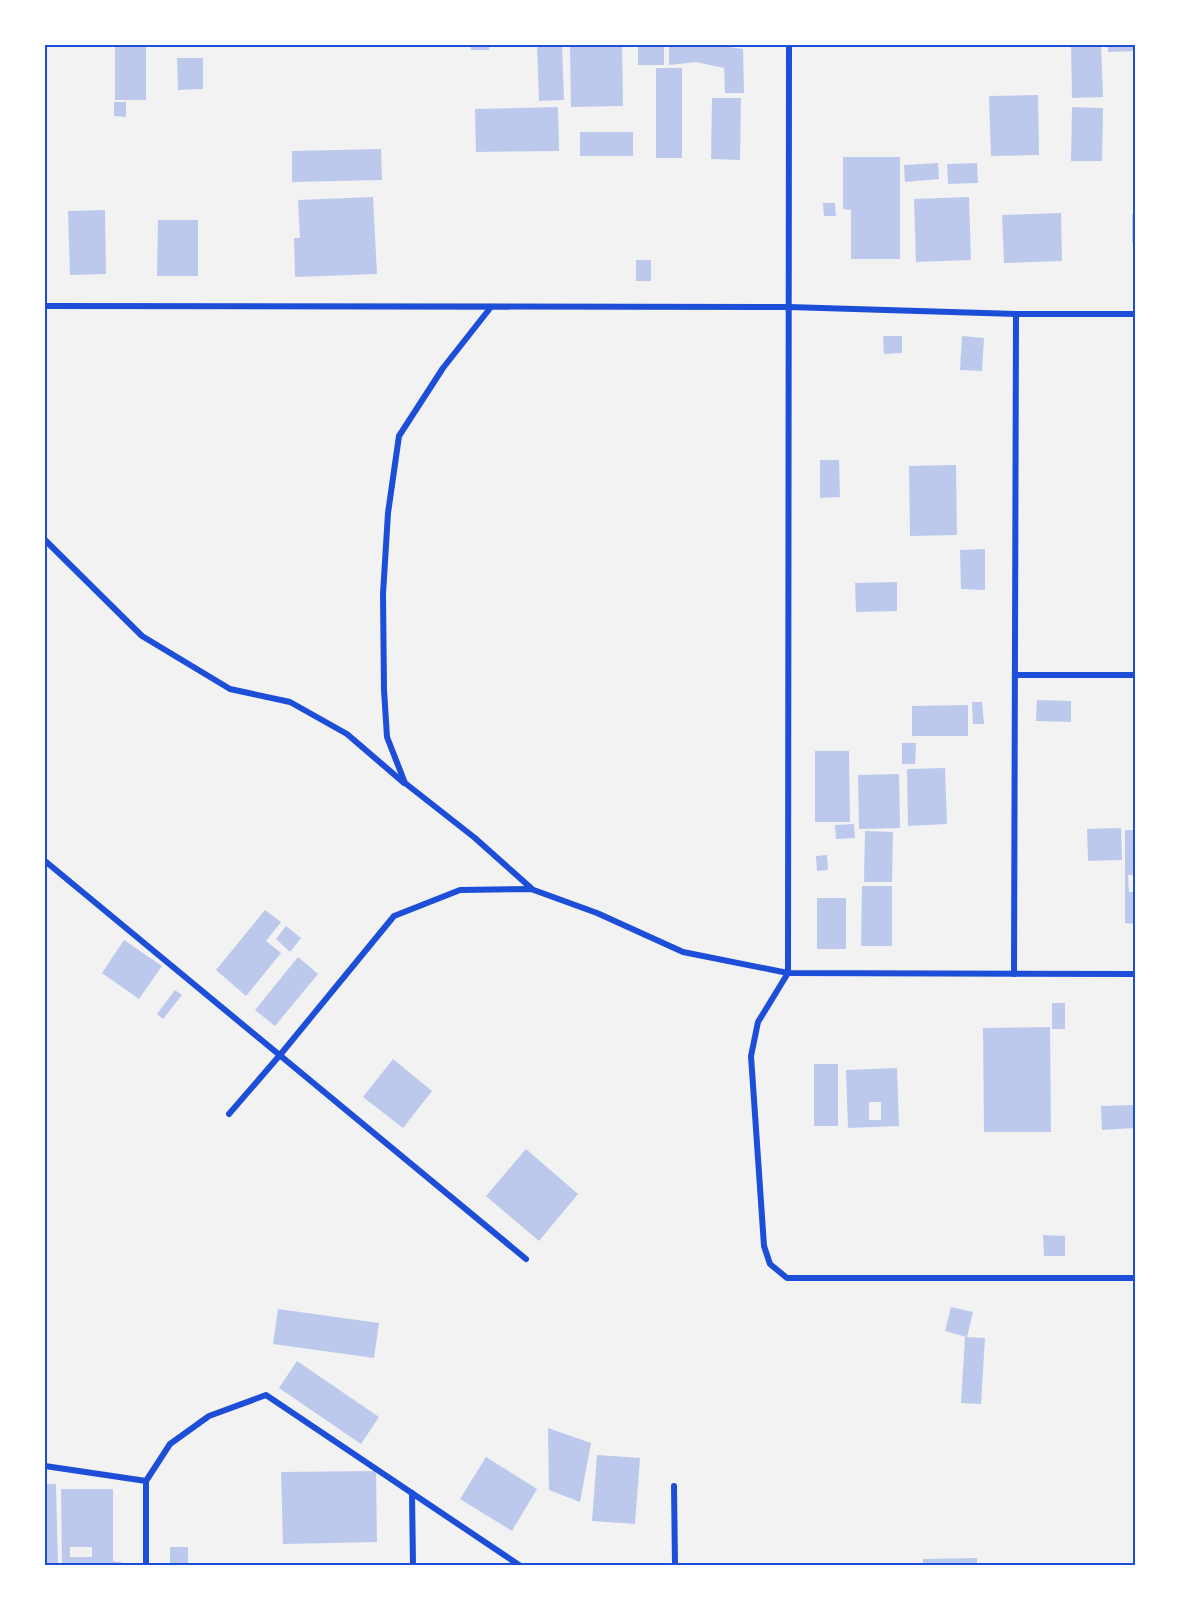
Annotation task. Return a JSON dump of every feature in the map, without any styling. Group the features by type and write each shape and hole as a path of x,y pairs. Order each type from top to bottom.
{"street":[{"path":"789,45 788,973 758,1022 751,1056 764,1246 770,1264 787,1278 1135,1278"},
{"path":"45,306 789,307 1016,314 1135,314"},
{"path":"405,783 387,736 384,690 383,594 388,513 399,436 443,368 491,307"},
{"path":"1014,974 1016,314"},
{"path":"45,540 142,636 230,689 290,702 347,734 475,838 531,889"},
{"path":"1015,675 1135,675"},
{"path":"45,861 526,1259"},
{"path":"229,1114 394,916 460,890 531,889 597,913 683,952 788,973 1135,974"},
{"path":"146,1565 146,1481 170,1444 209,1416 266,1395 519,1565"},
{"path":"45,1466 146,1481"},
{"path":"674,1486 675,1565"},
{"path":"412,1493 413,1565"}],"building":[{"path":"115,45 146,45 146,100 115,100"},
{"path":"471,45 489,45 489,50 471,50"},
{"path":"537,45 562,45 564,100 539,101"},
{"path":"570,45 622,45 623,106 571,107"},
{"path":"638,45 664,45 664,65 638,65"},
{"path":"669,45 717,45 743,49 744,93 725,93 724,68 696,62 669,65"},
{"path":"1071,45 1101,45 1103,97 1072,98"},
{"path":"1108,45 1135,45 1135,51 1108,52"},
{"path":"177,58 203,58 203,89 178,90"},
{"path":"656,68 682,68 682,158 656,158"},
{"path":"1038,95 1039,155 991,156 989,96"},
{"path":"712,98 741,98 740,160 711,159"},
{"path":"114,102 126,102 126,117 114,116"},
{"path":"558,107 559,151 476,152 475,109"},
{"path":"1072,107 1103,108 1102,161 1071,161"},
{"path":"580,132 633,132 633,156 580,156"},
{"path":"381,149 382,180 292,182 292,151"},
{"path":"843,157 900,157 900,259 851,259 851,210 843,209"},
{"path":"938,163 939,179 905,182 904,165"},
{"path":"977,163 978,183 948,184 947,164"},
{"path":"373,197 377,274 295,277 294,238 300,238 298,200"},
{"path":"969,197 971,260 916,262 914,199"},
{"path":"823,203 835,203 836,216 824,216"},
{"path":"105,210 106,274 70,275 68,211"},
{"path":"1061,213 1062,261 1004,263 1002,215"},
{"path":"1135,213 1135,243 1132,243 1132,214"},
{"path":"158,220 198,220 198,276 157,276"},
{"path":"636,260 651,260 651,281 636,281"},
{"path":"883,336 902,336 902,353 884,354"},
{"path":"962,336 984,338 982,371 960,370"},
{"path":"820,460 839,460 840,497 820,498"},
{"path":"956,465 957,535 910,536 909,466"},
{"path":"985,549 985,590 961,589 960,550"},
{"path":"897,582 897,611 856,612 855,583"},
{"path":"1037,700 1071,701 1071,722 1036,721"},
{"path":"972,702 982,702 984,724 973,724"},
{"path":"968,705 968,736 912,736 912,706"},
{"path":"902,743 916,743 915,764 902,764"},
{"path":"815,751 849,751 850,822 815,822"},
{"path":"945,768 947,824 908,826 907,769"},
{"path":"899,774 900,828 859,829 858,775"},
{"path":"854,824 855,838 836,839 835,825"},
{"path":"1121,828 1122,860 1088,861 1087,829"},
{"path":"1125,830 1135,830 1135,875 1128,875 1129,892 1135,892 1135,924 1125,923"},
{"path":"865,831 893,832 892,882 864,882"},
{"path":"827,855 828,870 817,871 816,856"},
{"path":"862,886 892,886 892,946 861,946"},
{"path":"817,898 846,898 846,949 817,949"},
{"path":"265,910 281,922 266,941 281,953 246,996 216,970"},
{"path":"286,926 301,938 290,952 276,939"},
{"path":"124,940 162,966 139,999 102,973"},
{"path":"298,957 318,974 275,1026 255,1010"},
{"path":"175,990 182,995 163,1019 157,1014"},
{"path":"1052,1003 1065,1003 1065,1029 1052,1029"},
{"path":"1050,1027 1051,1132 984,1132 983,1028"},
{"path":"393,1059 432,1091 403,1128 363,1097"},
{"path":"814,1064 838,1064 838,1126 814,1126"},
{"path":"897,1068 899,1126 848,1128 846,1070","holes":["869,1102 881,1102 881,1120 869,1120"]},
{"path":"1135,1105 1135,1128 1102,1130 1101,1106"},
{"path":"526,1149 578,1194 539,1241 486,1196"},
{"path":"1043,1235 1065,1236 1065,1256 1044,1256"},
{"path":"951,1307 973,1312 967,1337 945,1331"},
{"path":"278,1309 379,1323 374,1358 273,1344"},
{"path":"965,1337 985,1338 981,1404 961,1403"},
{"path":"297,1361 379,1417 361,1444 279,1388"},
{"path":"548,1428 591,1443 580,1502 549,1490"},
{"path":"597,1455 640,1458 635,1524 592,1521"},
{"path":"486,1457 537,1489 512,1531 460,1499"},
{"path":"376,1471 377,1542 283,1544 281,1472"},
{"path":"45,1484 56,1484 58,1565 45,1565"},
{"path":"61,1489 113,1489 113,1561 121,1562 121,1565 62,1565","holes":["70,1547 92,1547 92,1557 70,1557"]},
{"path":"170,1547 188,1547 188,1565 170,1564"},
{"path":"977,1558 977,1565 923,1565 923,1559"}]}
